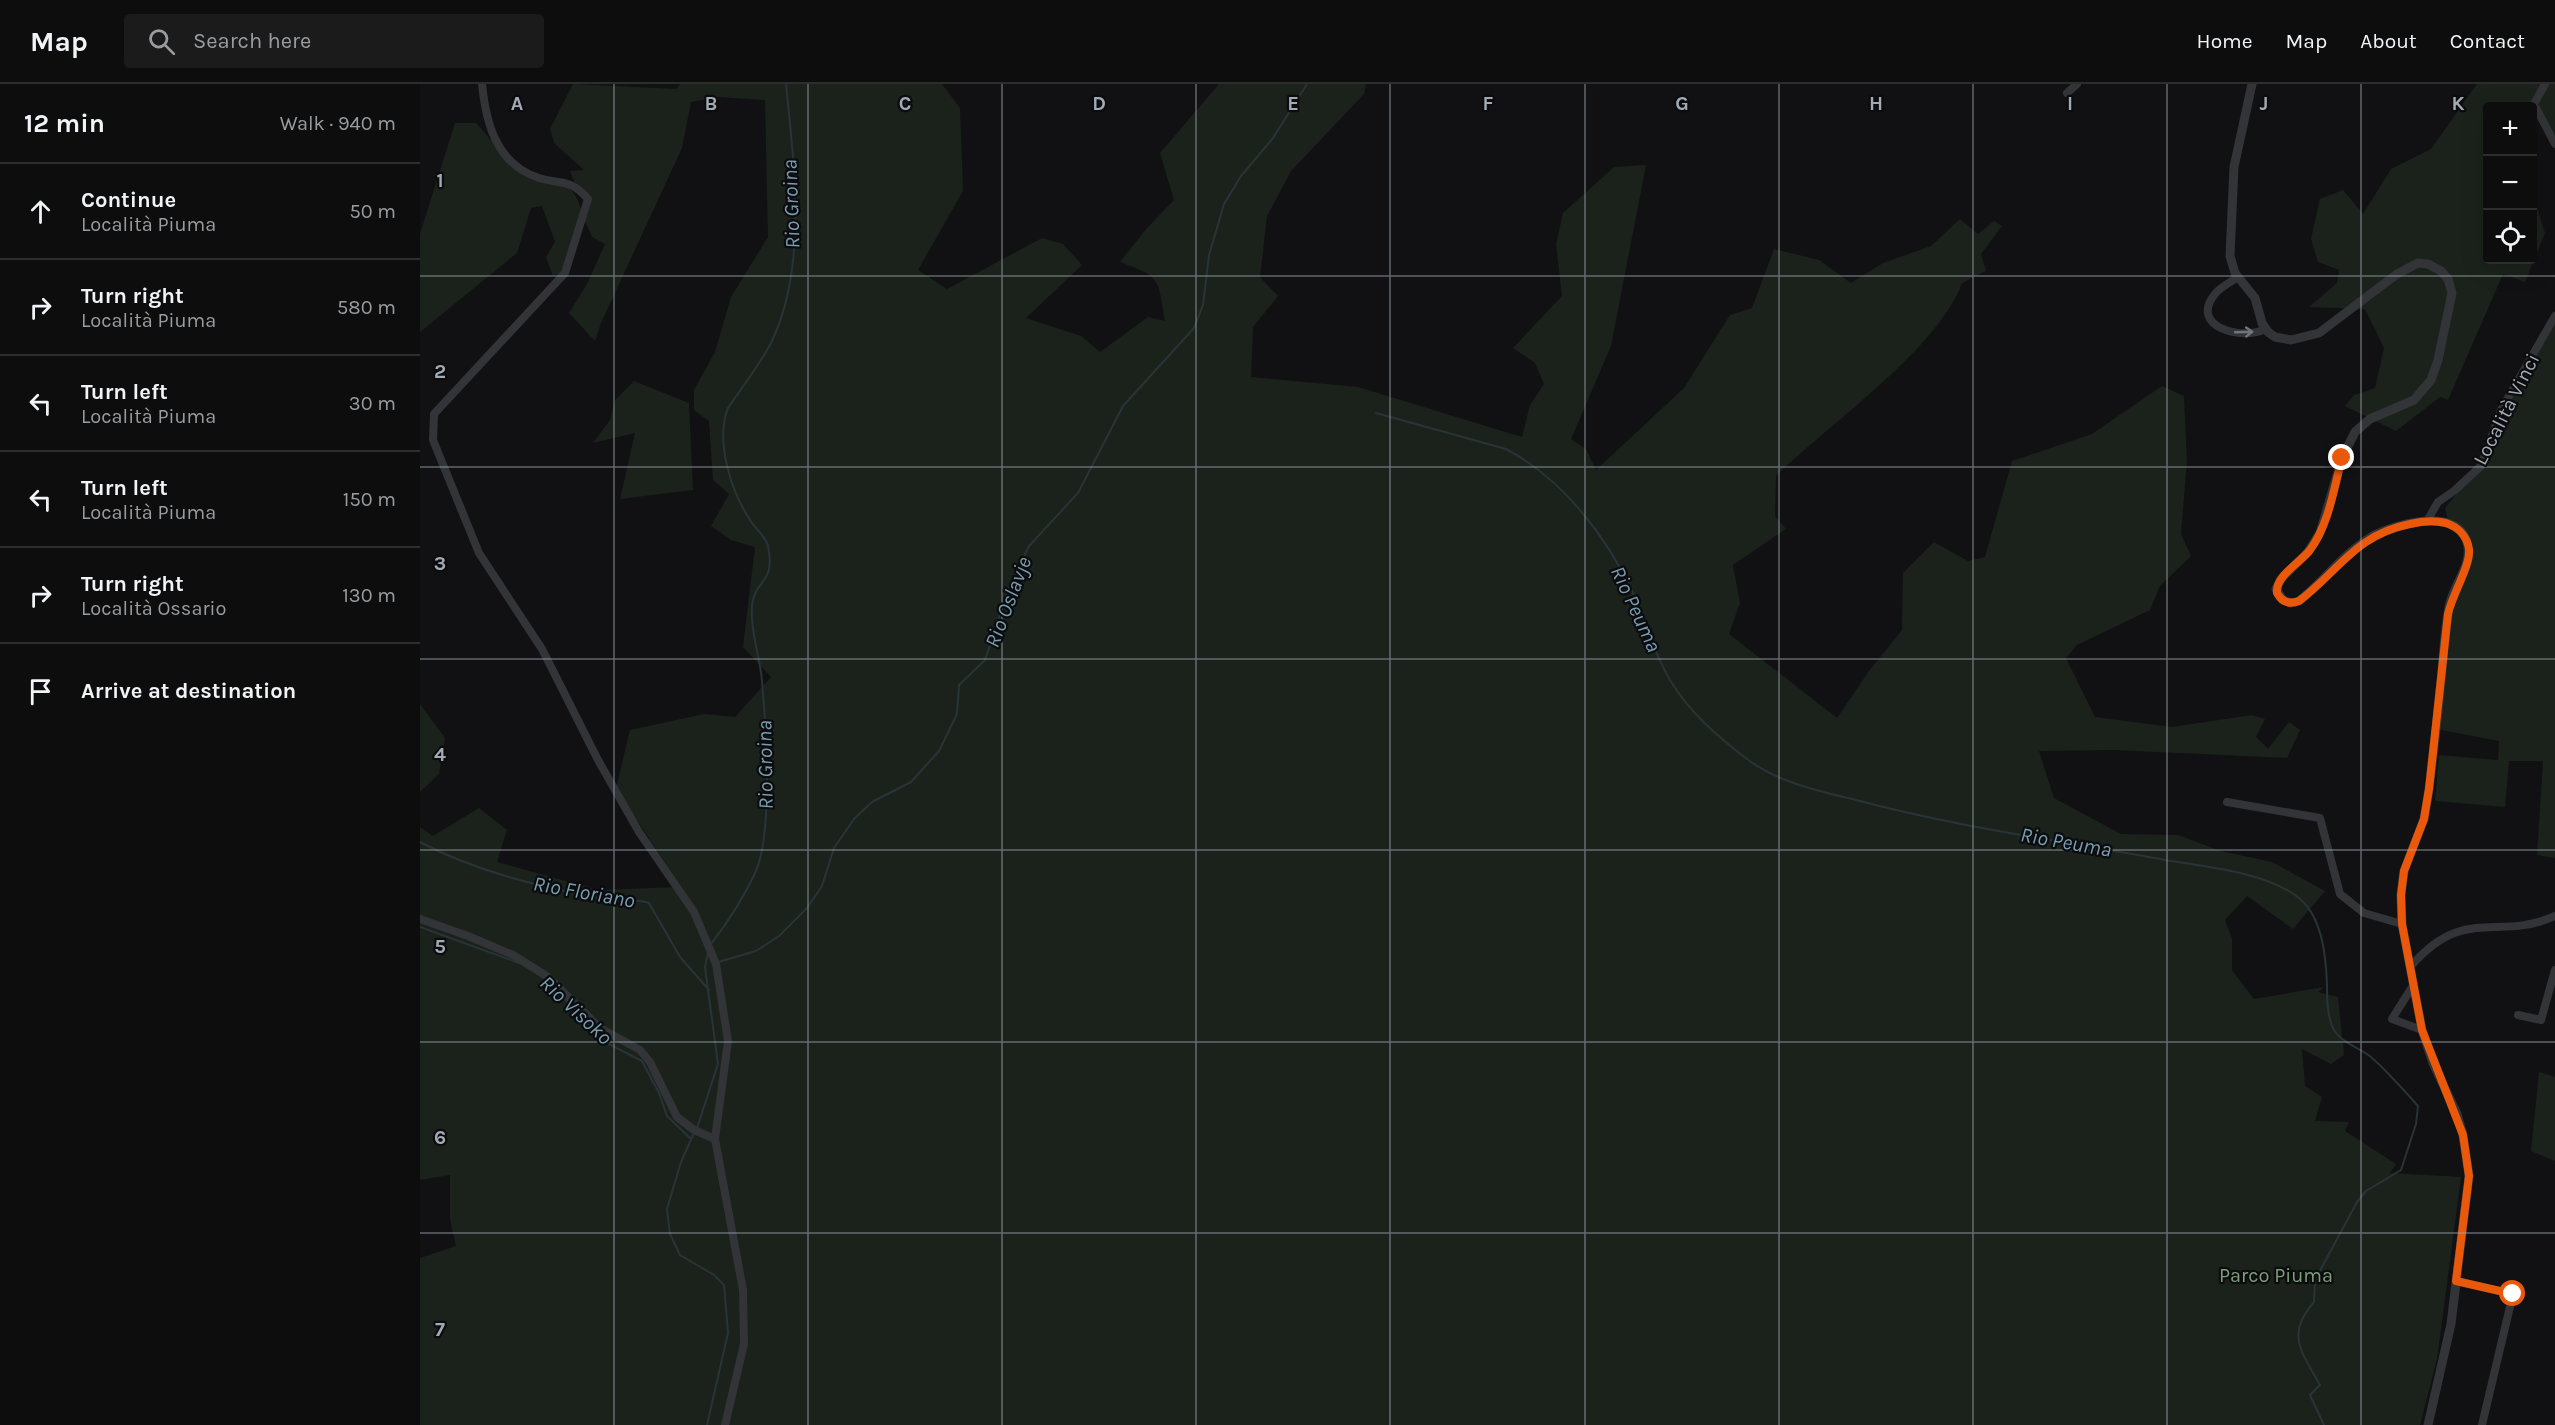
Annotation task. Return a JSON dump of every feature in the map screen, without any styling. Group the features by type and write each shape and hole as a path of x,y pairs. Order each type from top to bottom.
{"street":[{"path":"482,84 485,117 499,147 519,167 538,177 576,186 588,200 565,273 434,414 433,440 479,553 542,649 598,760 639,831 694,912 716,964 729,1041 716,1139 743,1290 744,1344 725,1425"},
{"path":"2067,93 2077,84"},
{"path":"2252,84 2234,167 2230,256 2238,277 2255,298 2265,329 2275,337 2285,339 2312,336 2407,267 2418,263 2438,268 2448,279 2452,290 2440,350 2431,380 2414,400 2370,419 2350,439 2320,533 2308,552 2278,582 2279,596 2287,603 2299,601 2345,556 2370,538 2395,527 2427,521 2449,524 2458,529 2465,537 2469,550 2468,560 2455,589 2448,614 2424,819 2404,871 2401,895 2402,924 2422,1030 2463,1135 2469,1176 2440,1382 2428,1425"},
{"path":"2545,84 2534,104 2555,144"},
{"path":"2238,277 2214,295 2209,308 2211,321 2220,330 2229,332 2261,332 2265,329"},
{"name":"Località Vinci","path":"2427,521 2438,502 2454,491 2481,466 2501,410 2555,316"},
{"path":"2227,802 2319,818 2340,894 2364,913 2402,924"},
{"path":"2411,966 2425,950 2447,934 2475,927 2527,924 2555,916"},
{"path":"420,919 513,955 548,977 600,1028 640,1050 650,1062 677,1117 694,1130 716,1139"},
{"path":"2518,1015 2541,1020 2555,970"},
{"path":"2414,984 2392,1019 2422,1030"},
{"path":"2456,1281 2513,1294 2482,1425"}],"green space":[{"name":"Parco Piuma","path":"573,84 676,89 680,84 942,84 960,108 963,191 918,270 947,289 1042,238 1063,244 1082,265 1026,318 1081,336 1100,352 1148,317 1165,321 1161,296 1155,281 1143,272 1120,262 1147,228 1174,200 1160,153 1219,84 1366,84 1364,94 1291,171 1267,216 1260,277 1278,296 1253,327 1251,377 1358,387 1522,437 1530,405 1544,384 1535,363 1513,348 1562,296 1556,244 1563,213 1614,167 1646,165 1611,346 1571,439 1586,449 1596,470 1684,388 1730,315 1752,308 1774,249 1819,260 1851,283 1883,263 1931,246 1960,219 1978,234 1994,221 2002,226 1981,254 1986,271 1962,283 1949,308 1930,334 1880,385 1776,476 1775,516 1786,529 1733,565 1740,603 1729,634 1837,718 1869,671 1902,630 1903,573 1934,542 1968,561 1985,557 2012,461 2092,434 2162,386 2184,396 2187,461 2181,534 2191,556 2160,586 2150,610 2077,645 2066,658 2095,717 2172,727 2252,715 2265,719 2256,737 2268,749 2289,722 2300,730 2287,758 2114,750 2039,751 2054,798 2121,834 2178,835 2221,851 2272,862 2325,891 2293,929 2247,896 2225,920 2232,939 2232,970 2254,999 2324,987 2318,992 2338,997 2344,1055 2331,1064 2302,1049 2305,1086 2322,1097 2315,1121 2349,1122 2345,1131 2396,1164 2390,1173 2461,1177 2437,1359 2420,1425 420,1425 420,1258 456,1246 450,1220 450,1175 420,1180 420,827 433,836 479,808 507,830 497,862 598,890 681,887 616,788 630,730 704,714 735,717 771,677 743,647 755,547 731,540 711,526 729,494 713,480 709,421 694,410 694,390 715,352 731,297 768,237 765,100 718,97 691,102 682,148 601,323 595,341 569,313 587,284 605,244 592,237 584,219 565,273 553,276 546,257 555,242 542,206 531,208 517,253 420,332 420,234 455,123 476,123 518,167 566,186 579,202 583,216 588,199 576,186 570,171 584,170 554,143 550,129"},
{"path":"2477,84 2555,84 2555,144 2537,111 2537,102 2483,102 2483,264 2532,264 2525,282 2503,274 2448,400 2440,397 2396,431 2345,406 2354,395 2375,388 2384,348 2365,309 2309,307 2337,283 2339,270 2318,262 2311,239 2320,199 2343,190 2363,214 2391,169 2431,149"},
{"path":"2537,208 2545,233 2537,253"},
{"path":"2555,316 2555,858 2537,855 2543,761 2509,761 2505,807 2435,801 2439,755 2498,760 2499,741 2436,729 2448,614 2469,550 2449,524 2445,508 2480,466 2492,431"},
{"path":"634,381 689,403 693,490 620,499 635,433 593,443 610,420 615,400"},
{"path":"420,704 445,738 439,774 420,792"},
{"path":"2539,1072 2555,1077 2555,1161 2531,1151"}],"waterway":[{"name":"Rio Groina","path":"711,944 724,927 756,871 765,831 767,778 765,724 752,605 757,590 767,575 770,558 767,542 743,508 731,481 723,435 728,408 771,343 783,313 790,282 794,249 795,182 786,84"},
{"name":"Rio Oslavje","path":"718,962 756,951 779,936 807,908 822,886 834,848 854,819 872,802 911,782 939,751 957,714 959,685 985,660 1008,590 1029,546 1078,493 1123,406 1194,328 1203,305 1209,255 1224,204 1241,176 1273,138 1307,84"},
{"name":"Rio Peuma","path":"1376,413 1506,449 1546,476 1581,512 1611,552 1634,595 1664,670 1686,703 1725,742 1772,774 1814,789 1894,810 2250,875 2282,887 2304,903 2317,923 2324,948 2328,1010 2333,1028 2343,1040 2367,1054 2377,1063 2418,1106 2416,1124 2401,1170 2366,1191 2357,1202 2315,1280 2314,1302 2300,1324 2299,1344 2320,1385 2310,1395 2324,1425"},
{"name":"Rio Floriano","path":"420,842 464,862 533,884 604,899 649,903 680,957 709,990"},
{"name":"Rio Visoko","path":"420,927 519,963"},
{"name":"Rio Groina","path":"697,1128 718,1064 705,967 708,953"},
{"name":"Rio Visoko","path":"555,989 607,1043 642,1061 659,1093 667,1116 691,1139"},
{"name":"Rio Groina","path":"694,1133 681,1162 667,1209 670,1234 680,1255 714,1275 724,1285 728,1333 707,1425"}],"route":[{"path":"2342,458 2325,523 2315,543 2299,563 2278,582 2277,593 2287,603 2299,601 2361,543 2395,527 2420,522 2449,524 2465,537 2469,550 2468,560 2450,601 2429,789 2424,819 2404,871 2401,895 2402,924 2422,1030 2433,1063 2449,1093 2463,1135 2469,1176 2456,1281 2513,1294"}]}
